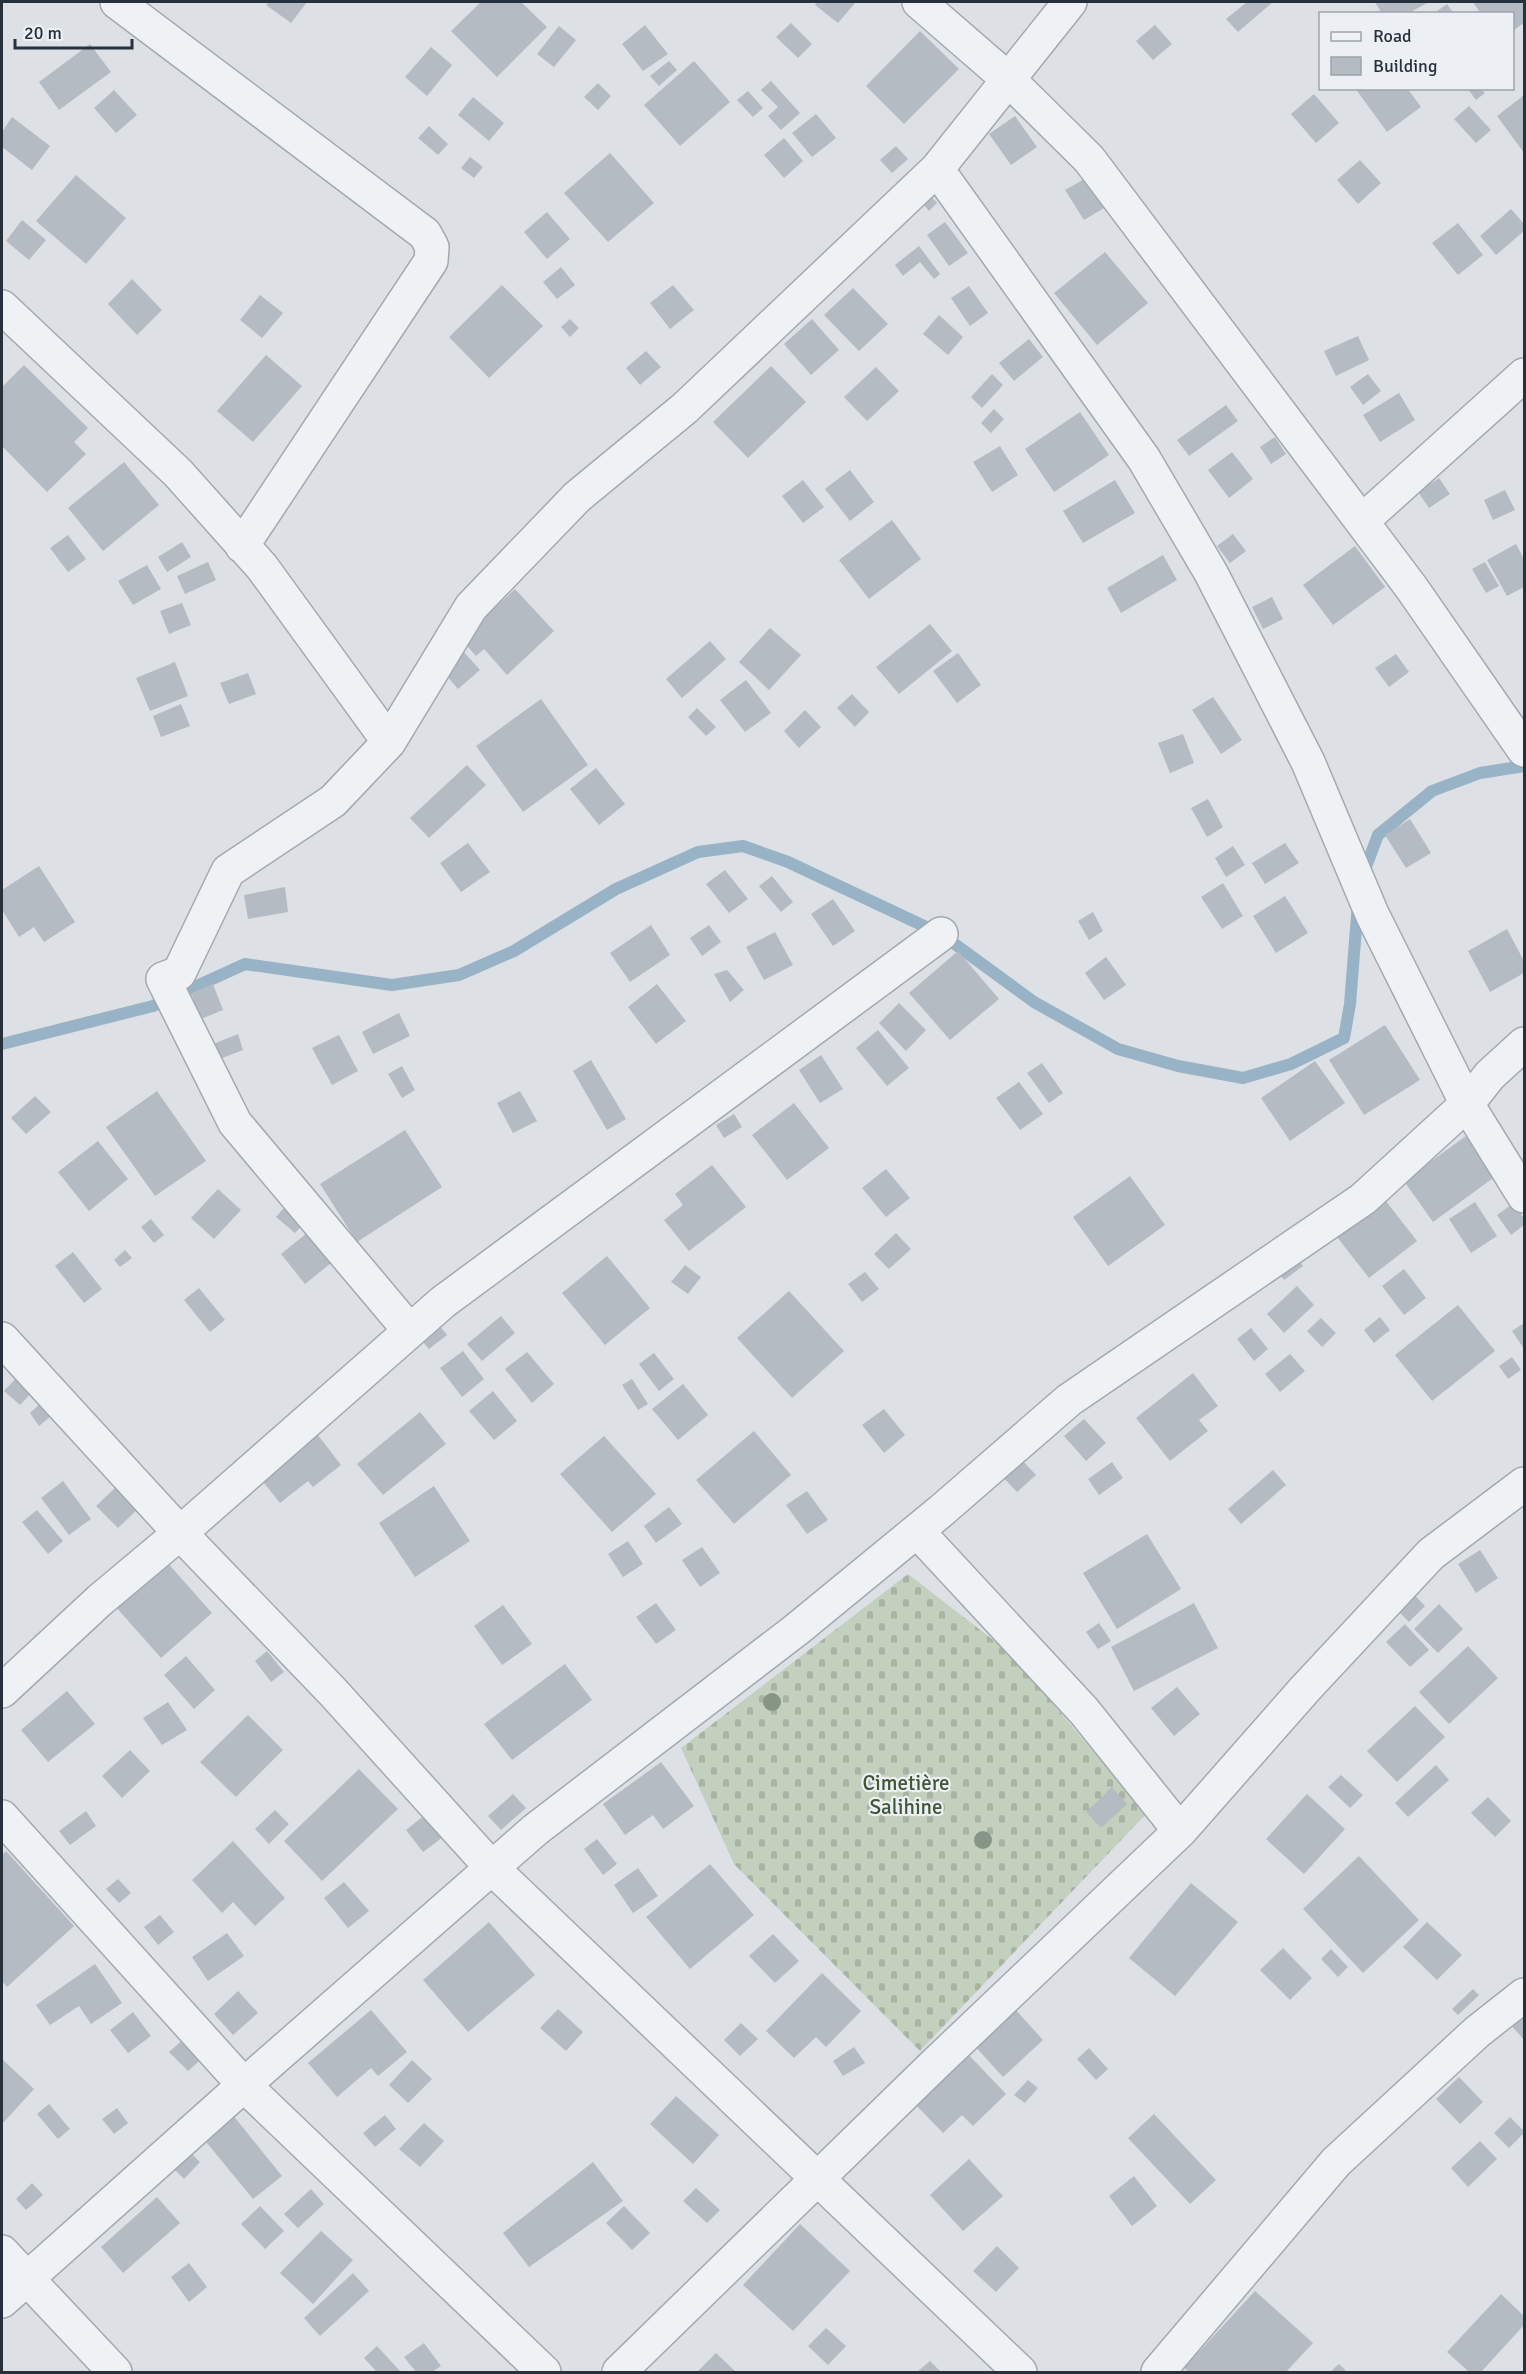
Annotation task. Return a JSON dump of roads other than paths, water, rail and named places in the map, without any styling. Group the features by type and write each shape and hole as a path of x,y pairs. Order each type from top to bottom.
{"street":[{"path":"117,2 425,234 432,247 431,261 242,546"},
{"path":"919,2 1009,80 1089,159 1411,587 1524,750"},
{"path":"410,1331 235,1123 162,979 179,973 228,871 333,801 389,742 471,607 577,497 685,408 937,169 1071,2"},
{"path":"937,169 1144,459 1211,573 1308,762 1372,914 1467,1104 1524,1196"},
{"path":"5,316 178,473 269,577 389,742"},
{"path":"1362,521 1524,375"},
{"path":"2,1691 100,1600 180,1533 443,1302 941,934"},
{"path":"2,2301 535,1830 796,1629 917,1531 1069,1400 1363,1199 1467,1104 1490,1075 1524,1044"},
{"path":"2,1339 180,1533 332,1690 492,1868 1020,2373"},
{"path":"619,2373 1180,1831 1305,1689 1431,1554 1524,1484"},
{"path":"917,1531 1084,1712 1180,1831"},
{"path":"2,1817 244,2085 544,2373"},
{"path":"1158,2373 1336,2162 1477,2032 1524,1995"},
{"path":"2,2252 115,2373"}],"waterway":[{"path":"1363,875 1378,835 1432,791 1480,773 1524,766"},
{"path":"2,1044 153,1006 245,964 392,985 459,975 514,951 616,889 698,852 743,846 788,862 941,934 1034,1002 1118,1049 1178,1066 1243,1078 1291,1064 1344,1038 1350,1004 1358,903"}],"park label":[{"name":"Cimetière Salihine","path":"906,1795"}]}
